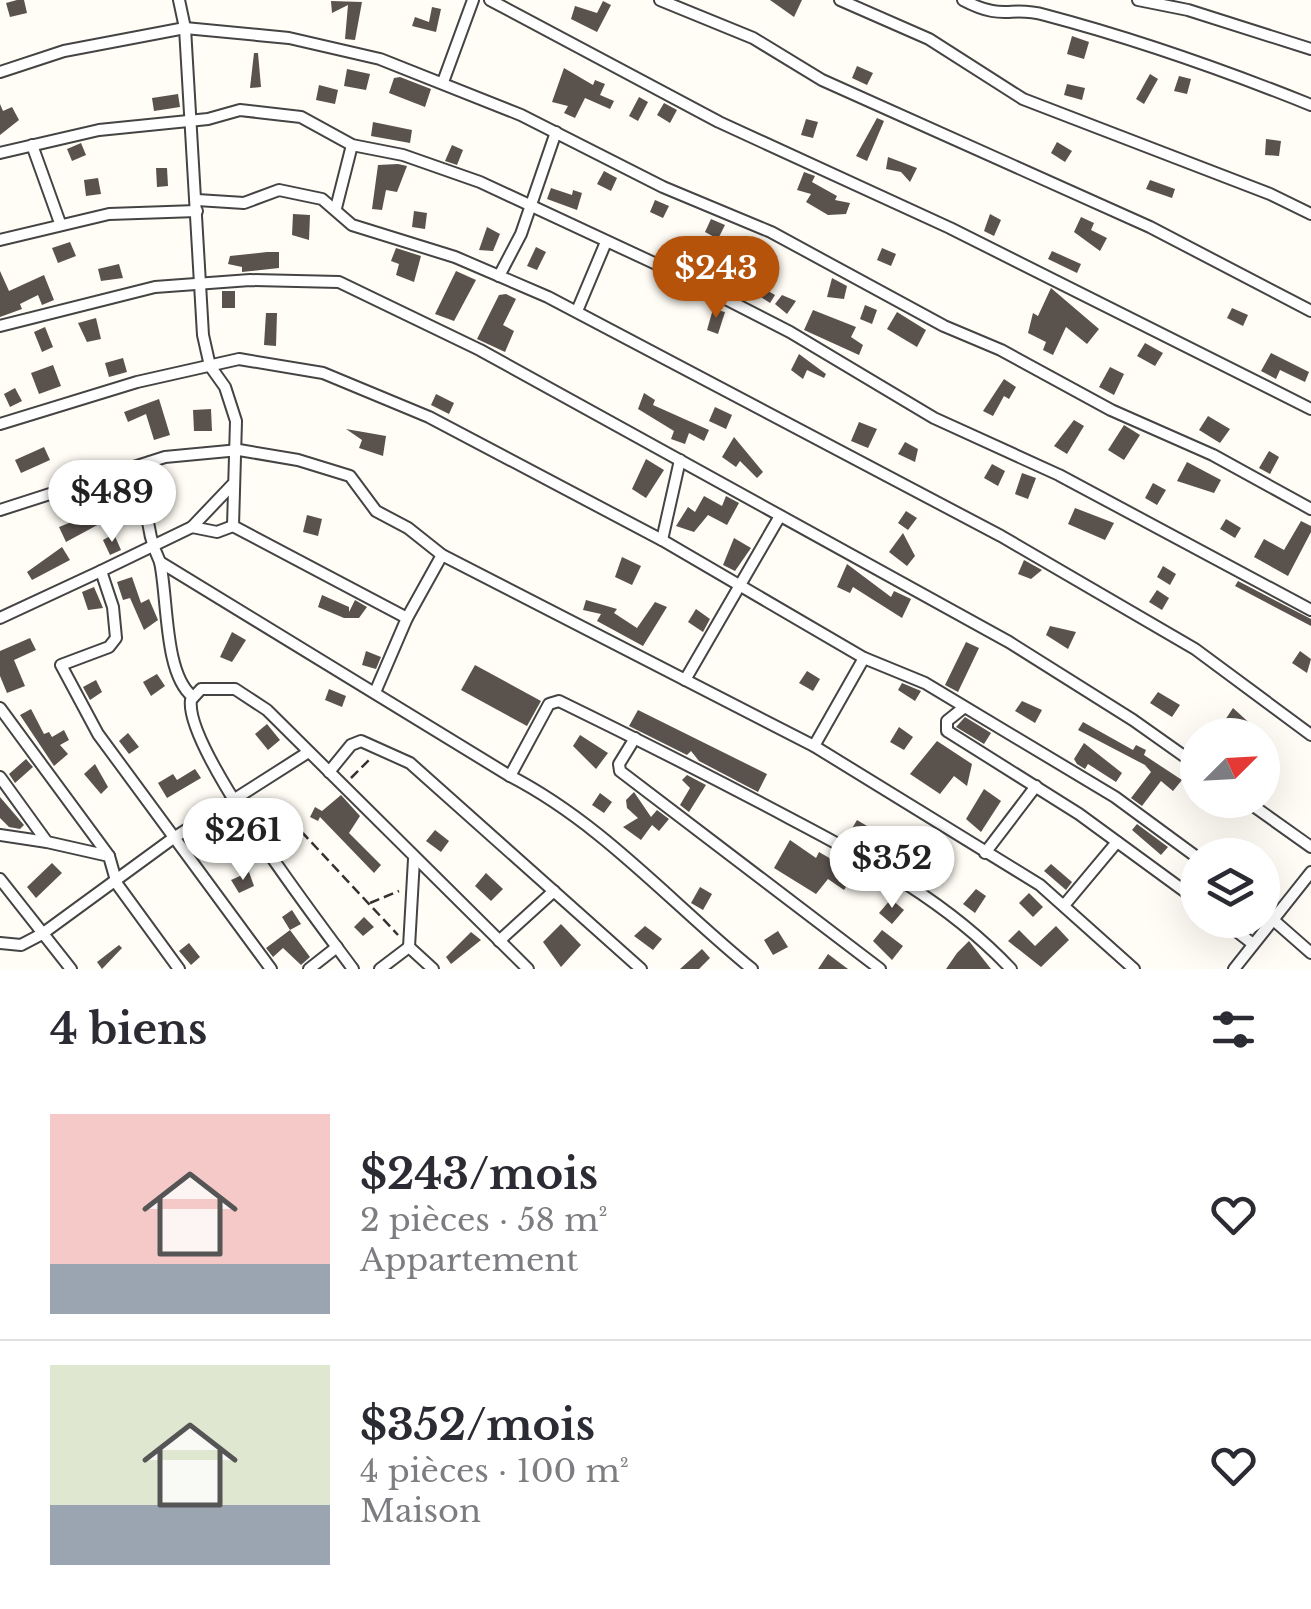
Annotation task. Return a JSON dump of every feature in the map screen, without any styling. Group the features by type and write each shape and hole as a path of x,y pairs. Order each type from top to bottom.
{"street":[{"path":"179,0 186,28 203,335 210,366 234,407 239,450 232,485 232,526"},
{"path":"443,82 473,0"},
{"path":"490,0 702,114 950,228 1311,408"},
{"path":"660,0 753,38 822,80 993,153 1150,227 1311,311"},
{"path":"840,0 928,39 1023,100 1270,194 1311,214"},
{"path":"963,0 986,13 1041,13 1202,62 1311,105"},
{"path":"1018,13 1022,0"},
{"path":"1138,0 1188,10 1311,49"},
{"path":"0,72 64,51 186,28 289,38 360,53 443,82 556,132 662,187 771,232 944,326 1001,350 1110,410 1213,455 1311,510"},
{"path":"0,153 99,130 240,110 292,114 352,145 436,165 606,242 790,332 934,418 1074,483 1311,610"},
{"path":"499,276 520,234 556,132"},
{"path":"32,145 60,223"},
{"path":"336,208 352,145"},
{"path":"0,240 60,223 133,211 244,203 270,191 289,190 322,199 352,224 428,248 578,311 1001,536 1195,649 1311,735"},
{"path":"578,311 606,242"},
{"path":"0,326 140,290 200,283 312,279 339,282 480,350 1058,670 1180,754"},
{"path":"0,408 3,423 138,382 250,358 323,373 364,388 430,416 662,540 864,658 925,682 962,709 1098,787 1180,845"},
{"path":"0,510 182,454 239,450 298,460 350,476 376,511 408,528 442,555 814,746 1066,903 1134,969"},
{"path":"662,540 680,460"},
{"path":"150,462 145,492 160,562 174,667 182,688 192,696"},
{"path":"0,618 192,527 232,485"},
{"path":"685,680 780,516"},
{"path":"192,527 217,532 232,526 407,618"},
{"path":"376,690 407,618 442,555"},
{"path":"160,562 255,622 376,690 510,776 548,795 628,856 691,919 752,969"},
{"path":"101,571 113,607 116,638 109,647 61,665 90,721 172,840 271,969"},
{"path":"814,746 864,658"},
{"path":"192,696 207,687 235,690 267,710 528,969"},
{"path":"192,696 192,716 233,800 354,969"},
{"path":"510,776 555,700 840,842 906,881 969,929 1011,969"},
{"path":"0,708 109,856 115,878 142,923 179,969"},
{"path":"962,709 947,721 946,731 1036,786 1180,888"},
{"path":"636,738 619,764 620,771 879,969"},
{"path":"329,772 357,742 366,741 395,754 641,969"},
{"path":"0,943 22,945 42,934 115,878 308,753"},
{"path":"0,777 47,842"},
{"path":"984,853 1036,786"},
{"path":"1270,818 1311,848"},
{"path":"0,835 109,856"},
{"path":"1066,903 1117,842"},
{"path":"414,859 409,947 433,969"},
{"path":"1280,902 1311,872"},
{"path":"0,879 70,969"},
{"path":"499,941 554,891"},
{"path":"1280,926 1311,953"},
{"path":"1245,938 1253,944"},
{"path":"1236,968 1256,938"},
{"path":"309,969 337,947"},
{"path":"380,969 409,947"}],"path":[{"path":"343,786 375,754"},
{"path":"269,850 298,829 409,947"},
{"path":"370,903 410,886"}],"building":[{"path":"24,0 27,13 10,17 6,3"},
{"path":"770,0 802,0 794,17"},
{"path":"331,1 362,2 355,40 345,39 348,5 332,13"},
{"path":"603,1 611,5 597,32 571,19 575,6 597,13"},
{"path":"432,7 441,9 436,32 412,26 415,17 429,22"},
{"path":"1072,36 1089,42 1084,59 1067,54"},
{"path":"254,53 258,53 261,87 250,88"},
{"path":"857,66 873,73 867,85 852,78"},
{"path":"564,68 593,85 595,80 605,84 600,95 614,101 610,109 585,98 575,118 564,113 568,106 552,102"},
{"path":"347,69 370,74 366,90 344,86"},
{"path":"1150,74 1158,79 1144,104 1136,99"},
{"path":"1179,76 1191,79 1187,94 1174,91"},
{"path":"394,78 431,89 425,107 389,93"},
{"path":"1067,84 1085,88 1082,100 1064,95"},
{"path":"319,85 338,90 335,104 316,100"},
{"path":"178,94 180,107 154,111 152,98"},
{"path":"639,97 648,102 638,121 629,116"},
{"path":"664,103 677,110 670,123 657,115"},
{"path":"0,104 3,111 12,107 19,120 0,135"},
{"path":"877,118 884,121 867,161 856,156"},
{"path":"806,119 818,122 813,138 801,135"},
{"path":"373,122 412,130 410,143 371,136"},
{"path":"1266,139 1281,141 1279,156 1265,155"},
{"path":"1057,142 1072,151 1065,162 1051,153"},
{"path":"81,143 86,155 72,161 67,149"},
{"path":"452,145 463,150 457,165 445,161"},
{"path":"888,157 917,168 910,182 901,172 886,169"},
{"path":"378,165 407,166 397,192 386,190 382,210 372,209"},
{"path":"156,168 167,168 168,186 157,187"},
{"path":"604,171 617,178 611,191 597,184"},
{"path":"804,172 815,176 812,182 837,196 835,200 850,203 846,214 828,215 806,202 811,194 797,190"},
{"path":"98,178 101,194 86,196 84,180"},
{"path":"1150,180 1175,189 1172,198 1146,189"},
{"path":"551,188 572,195 573,190 582,193 577,210 547,199"},
{"path":"655,200 669,206 663,218 650,212"},
{"path":"414,211 427,213 425,229 412,227"},
{"path":"293,214 310,215 309,240 292,235"},
{"path":"990,214 1001,220 994,236 984,231"},
{"path":"1081,217 1094,223 1091,230 1107,238 1100,251 1074,232"},
{"path":"711,219 725,225 718,239 705,232"},
{"path":"487,227 500,234 493,251 479,250"},
{"path":"70,242 76,256 58,263 52,248"},
{"path":"536,247 546,252 537,270 527,266"},
{"path":"396,248 421,256 414,282 396,275 399,264 391,261"},
{"path":"882,248 896,254 891,266 877,260"},
{"path":"1052,251 1081,264 1077,273 1048,259"},
{"path":"279,252 279,268 242,272 242,267 228,264 230,256"},
{"path":"119,264 123,278 101,281 98,269"},
{"path":"0,271 9,291 44,275 54,300 42,305 38,295 20,304 22,309 0,317"},
{"path":"456,271 476,280 454,321 435,314"},
{"path":"742,276 775,295 770,303 750,290 746,297 734,289"},
{"path":"832,278 847,286 844,299 827,297"},
{"path":"1051,288 1099,329 1087,344 1066,327 1053,355 1043,350 1046,342 1028,333 1033,313 1038,316"},
{"path":"222,291 235,291 235,308 222,308"},
{"path":"499,295 516,299 503,325 514,331 505,352 477,339"},
{"path":"782,295 796,301 787,314 775,304"},
{"path":"865,305 877,310 872,324 860,319"},
{"path":"1232,308 1248,315 1243,326 1227,318"},
{"path":"713,309 725,312 718,334 707,330"},
{"path":"813,310 856,327 851,337 863,345 859,355 804,330"},
{"path":"897,312 926,330 917,347 887,329"},
{"path":"266,313 277,313 276,346 264,345"},
{"path":"96,318 101,339 87,342 78,323"},
{"path":"45,327 53,347 42,352 34,332"},
{"path":"1145,343 1163,353 1155,366 1137,356"},
{"path":"1271,353 1309,372 1305,382 1280,370 1276,379 1261,371"},
{"path":"799,354 826,374 824,378 807,370 803,379 791,370"},
{"path":"123,358 127,372 109,377 105,363"},
{"path":"53,365 61,386 39,394 31,373"},
{"path":"1110,367 1124,374 1114,395 1099,387"},
{"path":"1004,379 1016,387 1009,399 1004,396 993,416 983,411"},
{"path":"15,388 22,401 10,407 4,394"},
{"path":"644,393 655,400 653,405 709,430 704,441 689,433 685,444 671,439 674,431 638,409"},
{"path":"436,394 454,403 449,414 431,405"},
{"path":"159,399 170,435 154,440 146,414 128,422 124,412"},
{"path":"715,407 732,415 726,429 709,421"},
{"path":"211,409 212,431 194,431 193,410"},
{"path":"1208,416 1230,429 1220,443 1199,430"},
{"path":"1074,420 1084,426 1067,454 1054,446"},
{"path":"859,422 877,429 868,448 851,441"},
{"path":"1124,425 1140,435 1124,460 1108,450"},
{"path":"346,429 386,436 383,456 359,448 362,440"},
{"path":"734,437 763,472 757,478 740,461 736,467 722,457"},
{"path":"905,442 918,449 915,462 898,454"},
{"path":"44,447 50,460 21,473 15,460"},
{"path":"1269,451 1279,457 1270,474 1259,468"},
{"path":"646,459 664,470 646,498 632,489"},
{"path":"1187,462 1221,480 1214,493 1177,481"},
{"path":"992,464 1005,471 998,486 984,478"},
{"path":"1022,473 1036,478 1028,499 1015,494"},
{"path":"1153,483 1166,490 1157,505 1145,498"},
{"path":"704,496 722,506 726,496 739,503 727,525 708,515 694,532 676,526 688,507 695,512"},
{"path":"1075,508 1114,523 1105,540 1068,524"},
{"path":"906,511 917,518 908,530 898,523"},
{"path":"96,512 101,523 66,542 59,527"},
{"path":"307,515 322,519 318,536 303,532"},
{"path":"1226,519 1241,528 1235,538 1220,529"},
{"path":"1301,521 1311,526 1311,532 1288,576 1254,557 1264,539 1284,550"},
{"path":"903,533 915,556 907,566 889,552"},
{"path":"114,534 121,550 110,555 103,540"},
{"path":"734,538 751,548 735,571 723,565"},
{"path":"62,547 70,560 32,580 27,572"},
{"path":"622,557 641,566 632,585 615,577"},
{"path":"1024,560 1042,570 1031,579 1018,574"},
{"path":"847,564 891,597 894,591 911,599 902,618 853,587 850,593 837,587"},
{"path":"1163,566 1176,574 1170,585 1157,577"},
{"path":"132,577 141,603 149,599 158,620 144,630 130,598 123,600 117,582"},
{"path":"1238,581 1311,619 1311,626 1235,586"},
{"path":"94,587 103,608 88,610 82,592"},
{"path":"1157,590 1169,598 1162,610 1149,602"},
{"path":"322,595 349,607 349,612 355,600 367,607 359,618 344,618 318,607"},
{"path":"586,600 617,609 614,613 637,628 655,602 667,607 643,646 597,621 601,614 583,610"},
{"path":"696,609 710,619 703,632 688,622"},
{"path":"1050,626 1076,632 1068,649 1046,635"},
{"path":"232,632 246,640 232,662 220,657"},
{"path":"30,638 36,650 14,660 25,686 7,693 0,676 0,651"},
{"path":"966,642 979,648 958,692 945,685"},
{"path":"366,651 381,657 376,669 362,665"},
{"path":"1300,651 1311,659 1307,673 1292,663"},
{"path":"475,665 541,701 527,726 461,690"},
{"path":"807,671 820,679 813,691 799,683"},
{"path":"157,674 165,686 151,696 143,682"},
{"path":"96,680 102,692 90,700 83,687"},
{"path":"902,683 921,691 915,701 898,690"},
{"path":"329,689 346,696 342,707 325,700"},
{"path":"1158,692 1180,705 1172,717 1150,703"},
{"path":"1022,701 1042,710 1035,723 1015,711"},
{"path":"1233,708 1244,718 1226,718"},
{"path":"31,709 44,734 49,732 52,737 64,730 69,740 60,745 68,754 54,766 20,715"},
{"path":"638,710 767,774 758,792 699,761 691,751 687,755 629,726"},
{"path":"965,717 991,733 984,744 956,727"},
{"path":"1083,722 1133,750 1136,745 1146,750 1144,755 1180,782 1173,791 1161,781 1142,806 1131,798 1151,772 1145,765 1078,730"},
{"path":"267,724 280,740 268,750 255,734"},
{"path":"899,727 913,737 904,750 890,742"},
{"path":"128,733 139,747 129,754 119,741"},
{"path":"580,735 608,753 596,769 573,746"},
{"path":"937,741 972,764 967,786 954,776 940,794 910,774"},
{"path":"1084,743 1122,773 1116,782 1088,764 1085,769 1077,764 1074,759"},
{"path":"26,759 33,767 15,783 9,774"},
{"path":"95,764 108,787 101,794 84,774"},
{"path":"195,769 201,778 167,798 158,783 173,774 177,780"},
{"path":"687,775 706,785 689,812 680,805 690,788 682,780"},
{"path":"984,789 1001,801 981,832 966,819"},
{"path":"634,792 651,817 657,810 669,819 659,831 652,825 641,840 623,827 638,818 627,808 626,800"},
{"path":"600,793 612,802 604,813 592,805"},
{"path":"341,795 360,816 349,833 381,865 374,873 320,817 318,821 310,817 315,807 322,811"},
{"path":"0,797 24,825 20,829 9,827 0,818"},
{"path":"857,820 872,829 865,841 850,832"},
{"path":"1137,824 1168,847 1161,855 1132,830"},
{"path":"231,827 242,855 229,841 210,853 204,844"},
{"path":"435,830 449,841 441,852 426,841"},
{"path":"790,840 816,858 819,852 845,867 848,862 858,868 844,890 828,879 816,894 774,868"},
{"path":"52,863 62,873 36,898 27,887"},
{"path":"1051,864 1072,882 1066,890 1044,871"},
{"path":"249,872 254,886 239,893 231,880"},
{"path":"486,873 503,889 491,901 475,886"},
{"path":"700,887 712,894 703,910 691,903"},
{"path":"976,889 986,896 975,913 963,904"},
{"path":"1029,893 1043,907 1033,917 1019,903"},
{"path":"891,899 904,910 892,924 879,913"},
{"path":"292,910 301,924 290,930 282,917"},
{"path":"364,917 374,927 363,936 354,927"},
{"path":"561,924 581,945 561,967 543,942"},
{"path":"645,926 662,939 653,950 634,936"},
{"path":"1056,926 1069,940 1041,967 1008,941 1019,930 1035,946"},
{"path":"290,930 310,957 301,965 283,948 273,957 266,948"},
{"path":"882,930 903,946 892,960 873,941"},
{"path":"778,931 788,947 773,955 764,940"},
{"path":"471,932 481,940 451,964 446,957"},
{"path":"969,941 991,969 946,969 957,953"},
{"path":"189,943 200,957 191,965 179,951"},
{"path":"119,945 122,948 102,969 97,962"},
{"path":"702,949 710,958 699,969 680,969"},
{"path":"828,954 848,969 818,969"}]}
